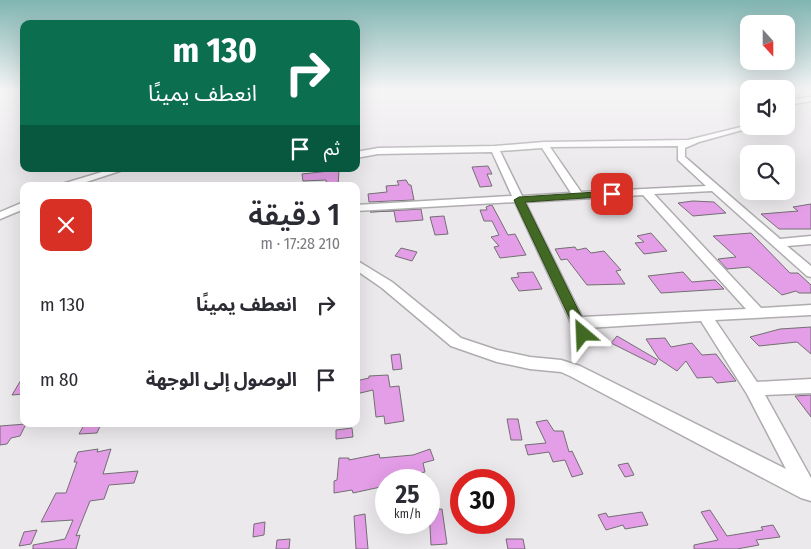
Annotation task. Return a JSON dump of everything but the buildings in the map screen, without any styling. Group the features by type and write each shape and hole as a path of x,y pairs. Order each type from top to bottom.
{"street":[{"path":"360,154 378,151 690,142 740,129"},
{"path":"690,142 681,147 681,158 811,273"},
{"path":"544,145 578,196"},
{"path":"495,149 581,329 704,316 811,310"},
{"path":"78,182 111,172"},
{"path":"360,208 715,188"},
{"path":"646,192 758,313"},
{"path":"3,214 20,207"},
{"path":"3,214 20,214"},
{"path":"777,243 811,240"},
{"path":"360,267 387,285 456,342 496,356 530,363 561,366 575,371 810,493"},
{"path":"704,316 753,389 810,493"},
{"path":"753,389 811,386"}],"route":[{"path":"583,334 519,200 612,194"}]}
